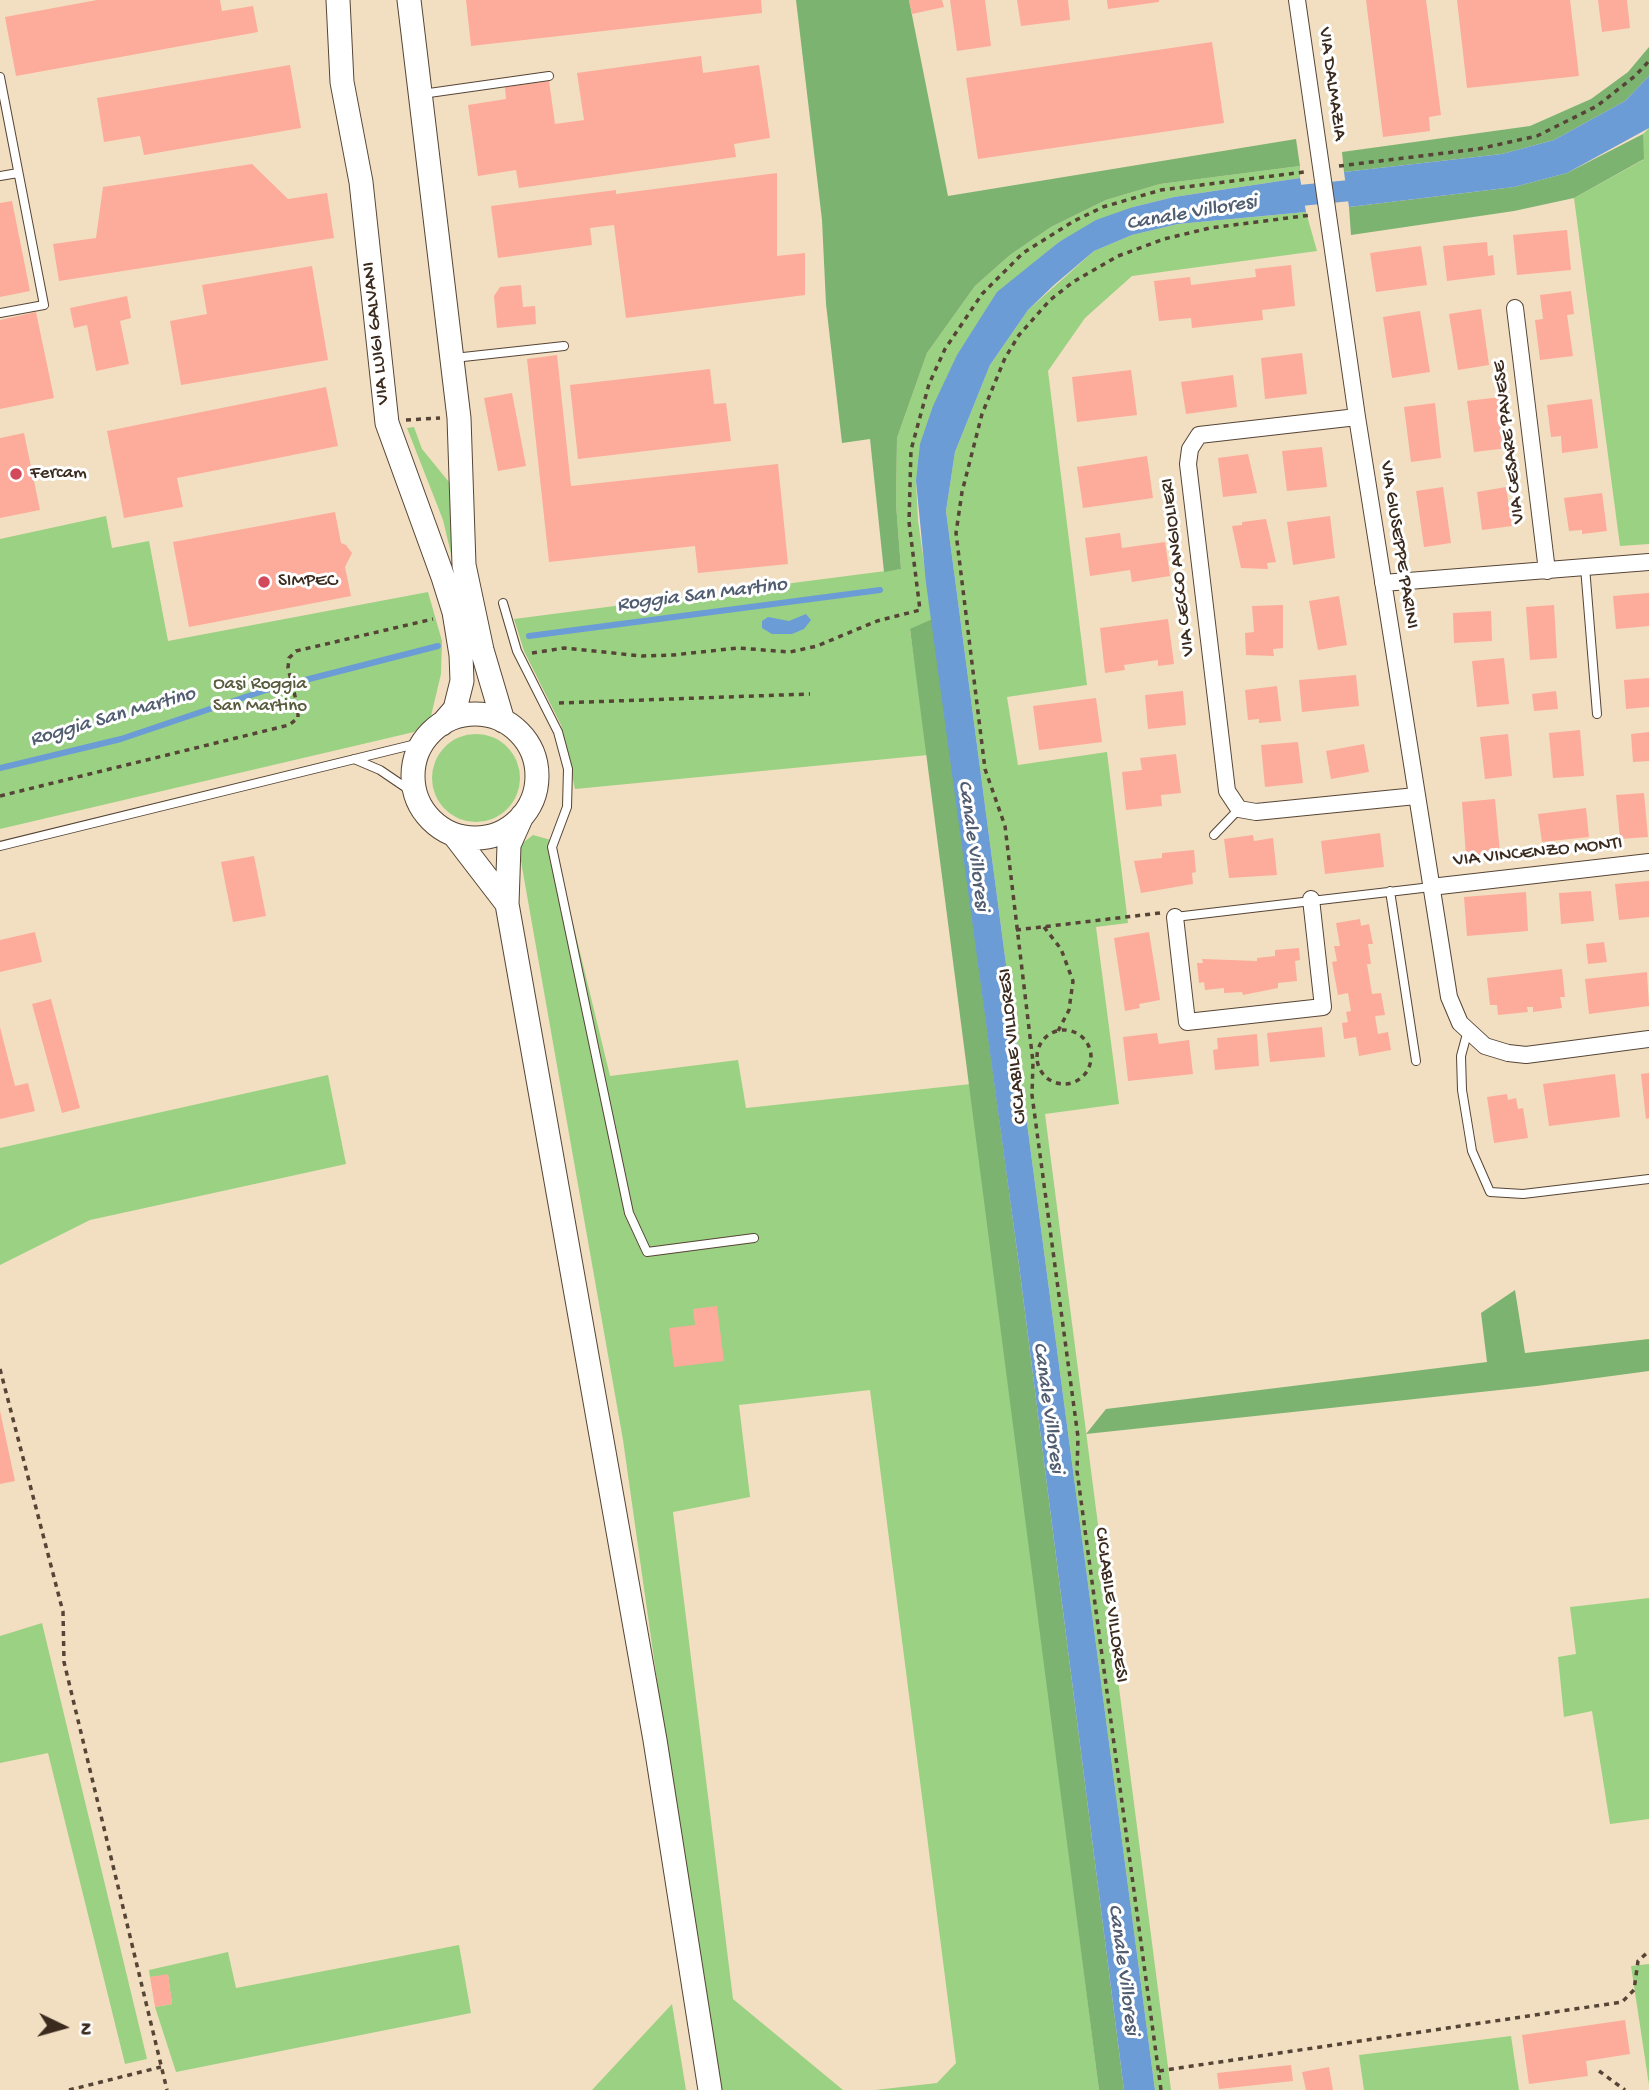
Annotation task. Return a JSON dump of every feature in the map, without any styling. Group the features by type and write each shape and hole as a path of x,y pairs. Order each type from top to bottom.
{"main road":[{"name":"VIA LUIGI GALVANI","path":"338,0 341,82 361,182 387,423 471,653"},
{"path":"409,0 459,418 464,565 471,653 503,721"},
{"path":"471,653 455,709 424,742 415,761 414,782 419,802 433,822 454,835 507,904"},
{"path":"442,724 472,714 503,721 521,734 536,764 537,786 509,845 507,904 655,1740 710,2090"},
{"path":"454,835 479,839 491,836 514,825 523,816"}],"street":[{"name":"VIA DALMAZIA","path":"1297,0 1331,173 1328,209"},
{"name":"VIA GIUSEPPE PARINI","path":"1328,209 1357,417 1449,998 1460,1023 1485,1046 1508,1053 1526,1055 1649,1040"},
{"name":"VIA CESARE PAVESE","path":"1515,308 1547,571"},
{"name":"VIA CECCO ANGIOLIERI","path":"1239,809 1227,791 1188,464 1190,449 1199,435 1357,417"},
{"path":"1383,583 1649,562"},
{"path":"1239,809 1256,812 1416,796"},
{"name":"VIA VINCENZO MONTI","path":"1431,887 1649,862"},
{"path":"1175,917 1187,1022 1323,1007 1311,899"}],"lane":[{"path":"419,95 549,76"},
{"path":"0,77 44,305 0,313"},
{"path":"0,176 18,173"},
{"path":"451,358 564,346"},
{"path":"1585,567 1597,714"},
{"path":"503,603 517,651 558,732 569,769 567,807 552,847 629,1213 647,1252 754,1238"},
{"path":"0,846 424,742"},
{"path":"354,759 380,771 405,788 419,802"},
{"path":"1214,835 1239,809"},
{"path":"1175,917 1431,887"},
{"path":"1390,891 1416,1061"},
{"path":"1468,1030 1461,1056 1472,1151 1490,1192 1523,1194 1649,1179"}],"path":[{"path":"1331,173 1338,166 1478,149 1537,136 1597,106 1635,76 1649,61"},
{"path":"517,651 534,653 579,648 642,656 738,648 790,652 817,646 877,621 920,610 909,522 911,450 929,384 946,349 982,294 1023,253 1074,221 1103,207 1161,190 1303,170 1304,177"},
{"name":"CICLABILE VILLORESI","path":"1161,2090 1077,1471 1078,1437 1032,1095 1033,1062 1005,826 985,769 957,553 962,492 974,440 1005,358 1032,318 1073,282 1118,256 1191,232 1311,215"},
{"path":"0,796 289,725 298,718 288,668 289,658 296,652 425,623 440,615"},
{"path":"543,703 810,694"},
{"path":"1016,930 1164,912 1175,917"},
{"path":"1044,927 1061,949 1073,981 1069,1010 1058,1031 1040,1044 1038,1066 1053,1082 1075,1082 1084,1076 1091,1055 1080,1035 1058,1031"},
{"path":"0,1369 63,1612 64,1662 167,2090"},
{"path":"1159,2071 1622,2002 1634,1990 1638,1961 1649,1951"},
{"path":"69,2090 161,2067"},
{"path":"1599,2071 1625,2090"}],"green space":[{"path":"796,0 909,0 948,196 1296,139 1300,166 1160,184 1106,200 1051,227 1010,255 975,286 927,353 897,438 896,504 901,569 884,572 870,439 842,443 826,304 822,220"},
{"path":"1649,47 1649,76 1625,101 1554,140 1502,154 1344,172 1342,152 1530,126 1591,99 1628,72"},
{"path":"1649,128 1649,544 1620,546 1574,198 1643,160 1643,134"},
{"path":"1643,134 1644,159 1574,198 1514,211 1351,235 1349,207 1514,187 1567,173"},
{"path":"1300,166 1300,178 1174,197 1133,207 1059,242 1035,262 916,481 918,520 932,619 910,630 928,755 575,789 561,725 524,651 514,619 901,569 896,504 897,438 927,353 975,286 1010,255 1051,227 1106,200 1160,184"},
{"path":"1306,212 1317,251 1132,276 1085,318 1048,371 1087,685 1007,697 1018,765 1107,752 1128,923 1096,927 1119,1104 1045,1114 1171,2090 1155,2090 946,511 955,452 990,365 1028,310 1094,251 1132,235 1178,224"},
{"path":"414,427 422,449 453,487 457,579 443,520 407,428"},
{"name":"Oasi Roggia San Martino","path":"106,516 112,548 149,541 168,641 428,592 442,641 441,674 431,716 414,732 0,829 0,539"},
{"path":"932,619 1019,1265 1124,2090 1099,2090 910,629"},
{"path":"467,734 485,734 501,741 513,753 520,769 520,787 513,803 501,815 485,822 467,822 451,815 439,803 432,787 432,769 439,753 451,741"},
{"path":"533,835 551,840 555,849 610,1076 738,1060 746,1108 971,1084 1099,2090 875,2090 937,2083 956,2063 870,1390 739,1405 750,1497 673,1512 733,1999 843,2090 715,2090 623,1440 519,850 520,845"},
{"path":"328,1075 346,1164 90,1220 0,1265 0,1148"},
{"path":"1515,1290 1525,1353 1649,1339 1649,1371 1537,1386 1086,1434 1106,1409 1487,1362 1481,1313"},
{"path":"1649,1598 1649,1819 1610,1824 1592,1711 1564,1717 1558,1657 1576,1654 1570,1607"},
{"path":"42,1623 147,2059 125,2064 48,1753 0,1763 0,1636"},
{"path":"459,1945 471,2013 176,2072 155,2007 172,2004 168,1975 150,1977 149,1970 228,1952 236,1988"},
{"path":"1649,1964 1649,2085 1631,1966"},
{"path":"672,2004 686,2090 592,2090"},
{"path":"1511,2036 1519,2090 1364,2090 1359,2055"}],"water":[{"path":"1649,76 1649,128 1567,173 1514,187 1349,207 1344,172 1502,154 1554,140 1625,101"},
{"path":"1300,178 1306,212 1178,224 1132,235 1094,251 1054,285 1028,310 990,365 955,452 946,511 1155,2090 1124,2090 1019,1265 926,583 916,481 920,444 933,406 957,355 997,292 1059,242 1096,220 1133,207 1174,197"},
{"path":"806,614 811,620 804,629 792,634 772,634 762,628 762,621 768,617 789,621"}],"building":[{"path":"97,0 220,0 222,11 253,6 258,32 16,76 5,17"},
{"path":"466,0 761,0 762,13 471,46"},
{"path":"909,0 942,0 944,7 912,14"},
{"path":"950,0 985,0 991,46 957,51"},
{"path":"1017,0 1068,0 1070,20 1021,26"},
{"path":"1107,0 1159,0 1159,2 1108,9"},
{"path":"1366,0 1426,0 1441,115 1429,117 1430,131 1383,137"},
{"path":"1457,0 1570,0 1579,76 1467,88"},
{"path":"1598,0 1627,0 1630,28 1602,32"},
{"path":"1212,42 1224,123 978,159 966,78"},
{"path":"701,56 703,73 759,65 770,138 734,144 736,157 519,188 516,170 478,176 468,105 506,99 505,87 549,81 555,124 584,120 577,73"},
{"path":"290,65 301,128 144,155 140,136 104,142 97,98"},
{"path":"252,164 288,199 327,193 334,238 59,281 53,244 96,238 103,187"},
{"path":"777,173 777,256 805,253 805,295 626,318 614,225 590,228 592,245 498,258 491,206 616,190 616,194"},
{"path":"12,201 30,291 0,297 0,203"},
{"path":"1567,230 1571,270 1517,275 1513,235"},
{"path":"1487,242 1488,256 1493,255 1495,275 1447,281 1443,246"},
{"path":"1421,246 1427,285 1376,292 1370,253"},
{"path":"1291,265 1295,306 1262,310 1263,320 1192,328 1191,318 1159,321 1154,281 1190,277 1191,285 1256,277 1255,269"},
{"path":"312,266 328,360 181,385 170,321 207,314 202,285"},
{"path":"521,285 523,307 535,306 536,324 497,328 494,296 500,287"},
{"path":"1571,291 1574,314 1567,315 1573,356 1540,360 1535,320 1543,319 1540,295"},
{"path":"127,296 131,318 120,321 129,364 96,371 87,325 74,328 70,308"},
{"path":"1481,309 1489,365 1458,370 1449,314"},
{"path":"1420,311 1430,372 1392,378 1383,317"},
{"path":"36,312 54,398 0,409 0,320"},
{"path":"1302,353 1307,394 1265,399 1261,358"},
{"path":"557,355 571,486 778,464 788,564 698,573 695,546 549,562 527,359"},
{"path":"710,369 714,404 726,403 731,441 578,459 570,385"},
{"path":"1131,370 1137,415 1077,422 1072,377"},
{"path":"1233,375 1237,407 1186,414 1181,382"},
{"path":"326,387 338,446 177,478 183,507 124,518 107,431"},
{"path":"512,393 526,466 498,471 484,398"},
{"path":"1501,397 1508,448 1474,452 1467,401"},
{"path":"1592,399 1598,448 1562,453 1561,436 1551,437 1547,405"},
{"path":"1435,403 1441,458 1411,462 1404,407"},
{"name":"Fercam","path":"24,433 40,510 0,518 0,438"},
{"path":"1322,447 1327,487 1287,491 1282,451"},
{"path":"1248,454 1257,493 1223,497 1218,458"},
{"path":"1147,456 1153,498 1083,508 1077,467"},
{"path":"1443,487 1451,543 1424,547 1416,491"},
{"path":"1506,487 1512,526 1482,530 1477,492"},
{"path":"1602,493 1607,531 1582,534 1582,530 1569,531 1564,498"},
{"name":"SIMPEC","path":"335,512 341,543 352,553 345,567 351,596 189,627 173,542"},
{"path":"1330,516 1335,558 1293,565 1287,522"},
{"path":"1266,519 1276,562 1267,563 1268,569 1241,568 1232,526"},
{"path":"1120,533 1122,548 1165,542 1170,576 1132,582 1130,570 1090,576 1085,538"},
{"path":"1649,593 1649,626 1616,629 1613,596"},
{"path":"1339,596 1347,645 1318,650 1309,601"},
{"path":"1283,605 1283,648 1273,649 1274,656 1246,655 1245,633 1254,632 1252,606"},
{"path":"1554,605 1557,658 1530,660 1526,607"},
{"path":"1491,611 1492,641 1454,643 1453,613"},
{"path":"1168,619 1174,664 1158,666 1158,660 1124,665 1125,670 1105,673 1100,628"},
{"path":"1504,658 1509,704 1477,707 1472,661"},
{"path":"1356,675 1359,706 1302,712 1299,680"},
{"path":"1649,678 1649,707 1626,709 1624,680"},
{"path":"1277,686 1281,721 1259,723 1259,719 1248,720 1245,690"},
{"path":"1183,691 1186,725 1148,729 1145,695"},
{"path":"1556,691 1558,709 1534,711 1532,694"},
{"path":"1096,698 1102,742 1039,750 1033,706"},
{"path":"1580,730 1584,776 1553,778 1549,733"},
{"path":"1649,732 1649,761 1633,762 1631,734"},
{"path":"1508,734 1512,776 1485,779 1480,737"},
{"path":"1298,742 1303,783 1265,787 1261,745"},
{"path":"1364,744 1369,772 1331,779 1326,751"},
{"path":"1176,754 1181,793 1161,795 1162,806 1126,810 1122,772 1142,770 1140,758"},
{"path":"1644,793 1648,837 1620,839 1616,795"},
{"path":"1495,799 1500,853 1466,856 1462,802"},
{"path":"1586,808 1589,837 1542,842 1538,814"},
{"path":"1380,833 1384,867 1325,874 1321,841"},
{"path":"1253,835 1254,841 1273,838 1277,875 1229,878 1224,839"},
{"path":"1194,850 1196,872 1192,873 1193,884 1141,893 1134,861 1162,858 1162,853"},
{"path":"254,856 266,916 233,922 221,862"},
{"path":"1649,881 1649,917 1619,920 1615,884"},
{"path":"1591,891 1594,921 1561,924 1559,893"},
{"path":"1526,892 1528,931 1467,936 1464,897"},
{"path":"1360,919 1361,926 1369,924 1373,944 1368,944 1371,964 1367,964 1372,994 1381,993 1385,1015 1375,1016 1378,1034 1388,1032 1391,1050 1359,1056 1356,1037 1344,1039 1342,1023 1348,1022 1346,1012 1351,1011 1348,993 1338,995 1332,962 1337,961 1334,946 1340,946 1336,923"},
{"path":"35,932 42,962 0,972 0,940"},
{"path":"1149,932 1160,1000 1139,1004 1140,1008 1125,1011 1114,938"},
{"path":"1604,942 1607,962 1588,964 1586,944"},
{"path":"1299,948 1300,960 1295,961 1297,981 1278,983 1278,988 1243,995 1242,992 1224,993 1224,988 1205,990 1204,982 1199,983 1197,963 1203,963 1202,959 1257,961 1257,958 1275,956 1275,950"},
{"path":"1562,969 1565,997 1560,997 1562,1008 1533,1012 1533,1007 1527,1007 1528,1012 1498,1015 1497,1005 1490,1005 1487,978"},
{"path":"1647,972 1649,1006 1589,1014 1585,979"},
{"path":"51,999 80,1108 62,1113 32,1004"},
{"path":"0,1027 15,1086 28,1083 35,1111 0,1119"},
{"path":"1322,1027 1325,1057 1270,1062 1267,1033"},
{"path":"1157,1033 1159,1044 1189,1040 1193,1074 1128,1081 1123,1037"},
{"path":"1257,1034 1259,1066 1215,1070 1213,1050 1218,1049 1217,1038"},
{"path":"1649,1073 1649,1118 1646,1119 1641,1074"},
{"path":"1615,1074 1620,1117 1549,1126 1543,1084"},
{"path":"1507,1094 1508,1100 1516,1098 1518,1109 1523,1108 1528,1138 1494,1143 1487,1097"},
{"path":"717,1306 724,1361 674,1367 669,1328 695,1325 693,1309"},
{"path":"0,1411 15,1481 0,1484"},
{"path":"168,1974 172,2004 155,2007 150,1977"},
{"path":"1625,2020 1630,2054 1586,2061 1588,2076 1529,2084 1522,2035"},
{"path":"1291,2065 1293,2081 1219,2089 1217,2073"},
{"path":"1329,2067 1333,2090 1306,2090 1302,2072"}],"waterway":[{"name":"Canale Villoresi","path":"1275,198 1375,188"},
{"name":"Roggia San Martino","path":"529,636 880,590"},
{"name":"Roggia San Martino","path":"0,768 121,739 266,690 438,646"}],"place":[{"name":"Fercam","path":"16,474"},
{"name":"SIMPEC","path":"264,582"}]}
